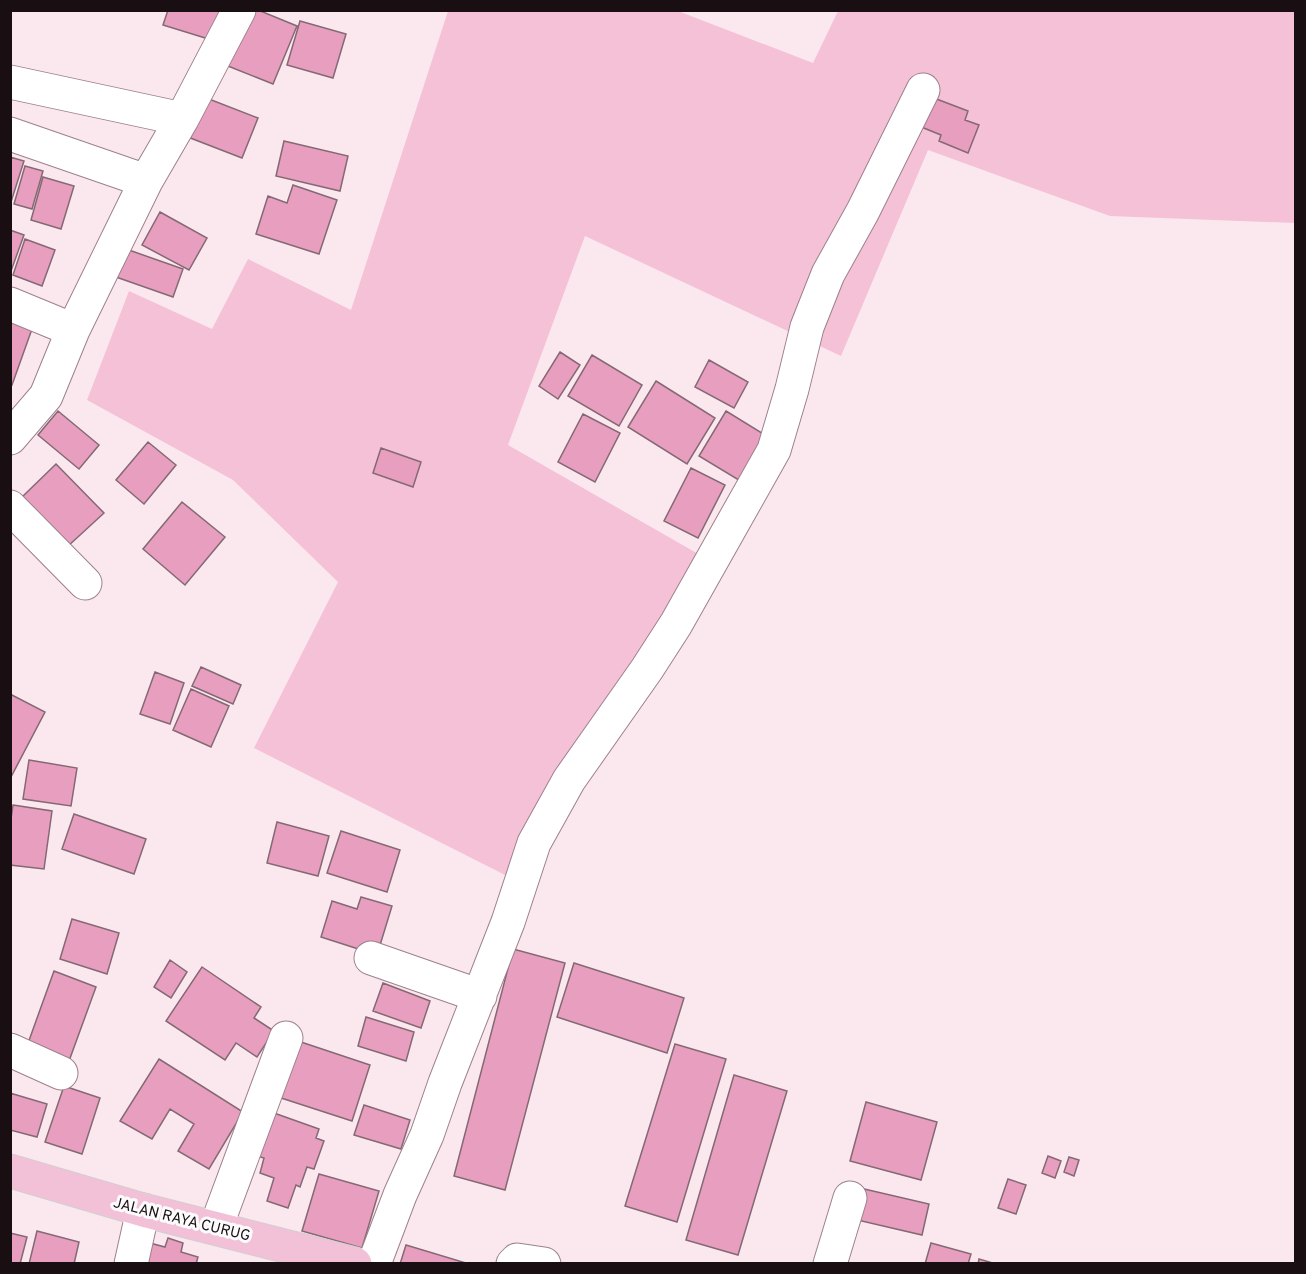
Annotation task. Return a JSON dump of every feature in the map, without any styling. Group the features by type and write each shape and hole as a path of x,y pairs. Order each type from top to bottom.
{"main road":[{"name":"JALAN RAYA CURUG","path":"10,1170 143,1210 355,1263"}],"street":[{"path":"10,438 46,396 73,330 146,181 182,119 239,10"},
{"path":"10,82 182,119"},
{"path":"374,1263 400,1195 427,1135 480,996 534,843 569,780 676,624 774,450 807,327 828,274 863,211 923,90"},
{"path":"10,134 146,181"},
{"path":"10,304 73,330"},
{"path":"10,507 86,583"},
{"path":"371,958 480,996"},
{"path":"216,1227 286,1038"},
{"path":"10,1050 61,1073"},
{"path":"830,1263 850,1198"},
{"path":"131,1263 143,1210"},
{"path":"513,1263 517,1260 544,1263"}],"shaded area":[{"path":"448,11 678,11 813,63 838,11 1295,11 1295,223 1110,216 928,150 841,356 585,236 508,445 721,567 519,882 254,748 338,582 233,480 87,400 129,291 212,329 248,259 351,310"}],"building":[{"path":"168,10 224,10 215,41 163,25"},
{"path":"244,10 258,10 297,26 273,84 223,64"},
{"path":"300,21 346,34 333,78 287,65"},
{"path":"196,94 258,118 242,158 180,134"},
{"path":"926,95 968,111 965,120 979,125 968,153 939,141 941,135 914,124"},
{"path":"284,141 348,156 340,191 276,176"},
{"path":"10,157 24,161 11,202 10,202"},
{"path":"25,166 43,171 32,209 14,204"},
{"path":"43,177 74,186 61,229 31,220"},
{"path":"293,185 337,200 319,254 256,234 268,196 287,203"},
{"path":"160,212 207,238 189,270 142,245"},
{"path":"10,230 24,235 11,271 10,271"},
{"path":"25,239 55,250 42,286 13,275"},
{"path":"126,249 183,269 173,297 116,277"},
{"path":"10,321 32,329 12,385 10,384"},
{"path":"560,352 580,365 558,399 539,386"},
{"path":"592,355 642,385 619,426 568,396"},
{"path":"709,360 748,382 734,408 695,387"},
{"path":"656,381 715,418 687,464 628,427"},
{"path":"58,411 99,445 79,469 38,435"},
{"path":"726,411 770,438 742,482 699,456"},
{"path":"583,414 620,433 595,482 558,462"},
{"path":"148,442 176,465 144,504 116,480"},
{"path":"381,448 421,462 413,487 373,473"},
{"path":"56,464 104,513 67,547 21,498"},
{"path":"691,468 725,485 698,538 664,521"},
{"path":"182,502 225,537 185,585 143,549"},
{"path":"201,667 241,685 233,704 192,686"},
{"path":"155,672 184,683 170,724 140,714"},
{"path":"191,689 229,706 211,747 173,730"},
{"path":"10,694 45,712 11,777 10,776"},
{"path":"29,760 77,768 71,806 23,799"},
{"path":"13,805 52,811 44,869 10,865 10,826"},
{"path":"74,814 146,839 134,874 62,849"},
{"path":"277,822 329,836 318,876 267,863"},
{"path":"341,831 400,850 387,892 327,873"},
{"path":"361,897 392,906 377,955 321,937 332,901 357,909"},
{"path":"72,919 119,933 107,974 60,959"},
{"path":"513,949 565,963 505,1190 454,1176"},
{"path":"170,960 187,972 171,998 154,987"},
{"path":"574,963 684,998 667,1053 557,1017"},
{"path":"202,967 261,1007 254,1018 274,1031 257,1057 236,1043 225,1060 166,1021"},
{"path":"54,971 96,987 69,1061 27,1046"},
{"path":"383,983 430,1001 421,1028 373,1011"},
{"path":"366,1017 414,1032 406,1061 358,1046"},
{"path":"298,1041 370,1065 352,1121 278,1097"},
{"path":"675,1044 726,1059 677,1222 625,1206"},
{"path":"159,1059 243,1112 209,1169 178,1151 194,1124 170,1109 152,1139 120,1121"},
{"path":"734,1075 787,1091 738,1255 686,1240"},
{"path":"64,1086 100,1098 82,1154 45,1142"},
{"path":"10,1093 47,1104 37,1137 10,1130"},
{"path":"866,1102 937,1122 921,1180 850,1161"},
{"path":"364,1105 410,1120 401,1149 354,1135"},
{"path":"274,1113 319,1129 316,1138 324,1141 314,1169 307,1167 300,1187 296,1185 288,1208 267,1201 274,1178 260,1173 264,1158 249,1154"},
{"path":"1048,1156 1061,1161 1055,1178 1042,1173"},
{"path":"1069,1157 1079,1160 1074,1176 1064,1172"},
{"path":"319,1174 379,1191 362,1248 302,1231"},
{"path":"1008,1179 1026,1185 1016,1214 998,1208"},
{"path":"860,1188 929,1204 922,1235 853,1219"},
{"path":"37,1231 79,1242 74,1264 29,1264"},
{"path":"10,1233 27,1237 20,1264 10,1264"},
{"path":"168,1238 183,1243 181,1252 198,1257 196,1264 140,1264 146,1242 165,1247"},
{"path":"931,1243 971,1254 968,1264 925,1264"},
{"path":"406,1245 466,1263 466,1264 400,1264"},
{"path":"979,1259 996,1264 978,1264"}]}
